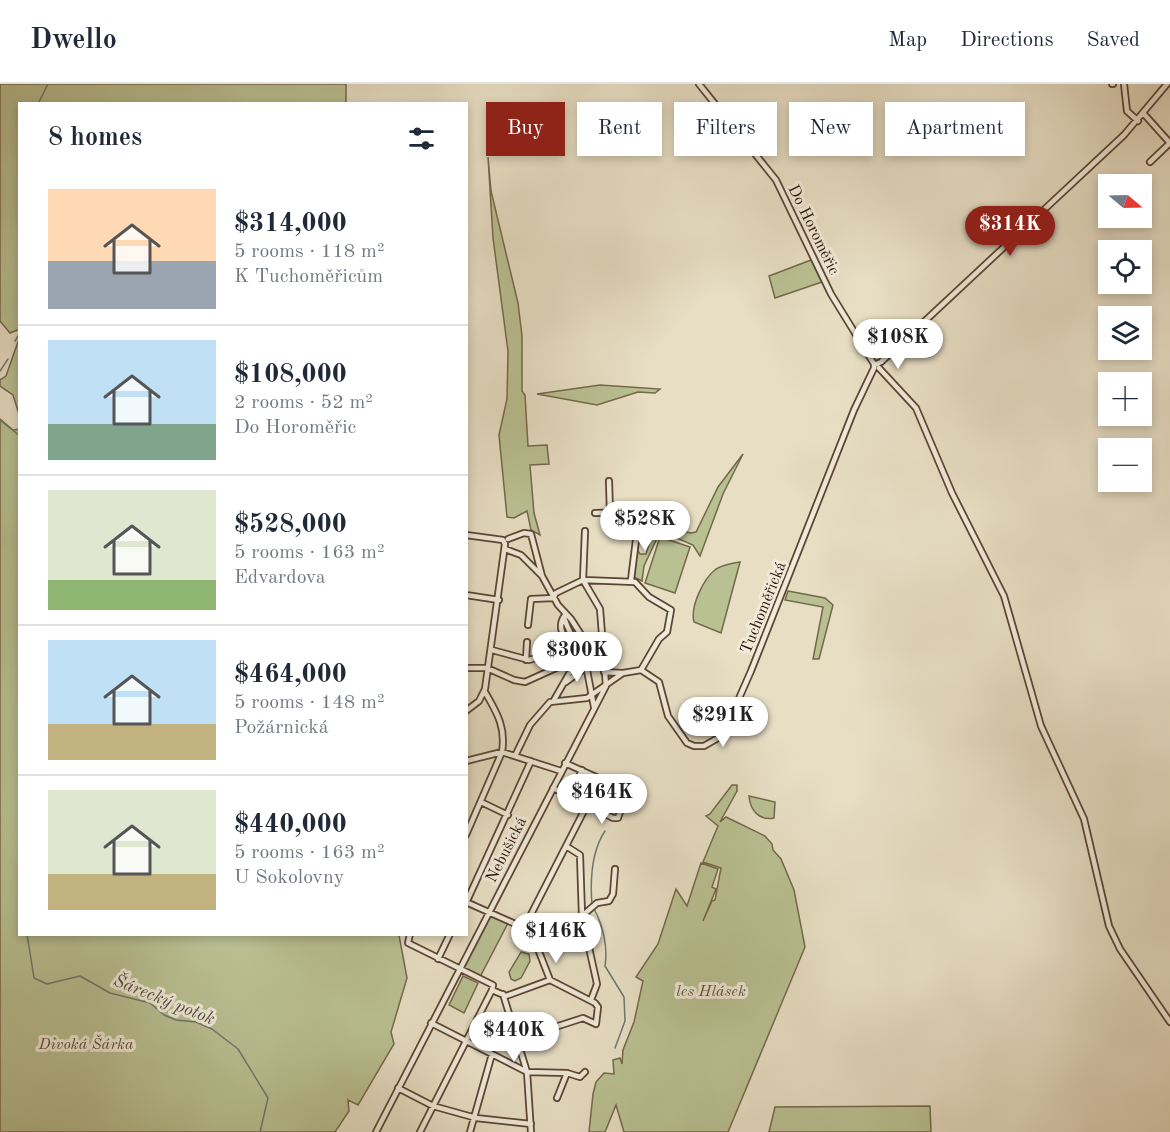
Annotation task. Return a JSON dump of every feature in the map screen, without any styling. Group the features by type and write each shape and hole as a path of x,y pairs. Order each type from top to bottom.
{"street":[{"name":"Do Horoměřic","path":"699,84 776,180 831,294 877,366 916,408 952,493 1004,596 1041,726 1084,819 1109,926 1120,949 1170,1022"},
{"path":"1124,84 1127,111 1138,121"},
{"path":"877,366 1138,121 1166,84"},
{"path":"1144,114 1170,143 1150,162"},
{"name":"Tuchoměřická","path":"641,670 661,686 668,716 687,743 704,746 722,733 760,651 854,410 877,366"},
{"path":"609,481 610,513"},
{"path":"596,513 639,510 631,580"},
{"path":"585,531 583,580 600,609 606,686"},
{"path":"508,539 524,533 531,534 542,576 553,598 564,616 587,643 604,672"},
{"path":"468,535 503,540 505,549 492,650 484,692 479,701 468,709"},
{"path":"505,549 521,555 542,576"},
{"path":"528,625 530,599 553,598 583,580 631,580 654,601 671,610 667,632 641,670 623,673 604,672"},
{"path":"468,596 499,600"},
{"path":"492,650 526,660 570,648 560,628 564,616"},
{"path":"564,616 574,643 585,662 594,706"},
{"path":"526,660 527,642"},
{"path":"563,683 585,668 585,662"},
{"path":"468,668 489,669 514,680 525,682 567,663 574,665 554,699 530,725 515,756"},
{"path":"554,699 570,701 591,695 623,673"},
{"name":"Nebušická","path":"376,1132 606,686"},
{"path":"468,831 502,752 502,722 484,692"},
{"path":"468,760 502,752 561,771"},
{"path":"468,901 531,761"},
{"path":"553,788 617,819 628,793 624,788 565,763"},
{"path":"570,796 582,770"},
{"path":"481,802 508,815"},
{"path":"524,928 587,805"},
{"path":"566,846 580,855 582,916 597,984 591,1000"},
{"path":"468,903 531,931 582,916 597,903 609,901 614,894 615,869"},
{"path":"518,1039 583,1018 594,1024 598,1021 598,1008 591,1000 550,980 531,931"},
{"path":"410,936 408,943 493,985 420,1132"},
{"path":"438,959 449,936"},
{"path":"492,990 508,996 550,980"},
{"path":"503,994 527,1072 531,1132"},
{"path":"431,1023 527,1072 567,1073 580,1077 585,1072"},
{"path":"470,1132 476,1118 492,1054"},
{"path":"557,1098 567,1073"},
{"path":"398,1088 433,1106 476,1118 531,1124"}],"green space":[{"path":"0,84 346,84 346,102 18,102 18,330 10,333 0,321"},
{"path":"488,157 491,191 518,303 522,336 522,391 525,395 528,446 547,445 549,464 530,465 534,513 540,535 531,530 527,511 514,518 507,517 499,435 507,399 508,351 493,238"},
{"path":"811,260 822,282 775,298 769,276"},
{"path":"18,342 18,411 13,395 0,386 0,380 6,376"},
{"path":"600,385 660,389 655,393 638,392 597,405 537,394"},
{"name":"Divoká Šárka","path":"0,419 13,430 18,429 18,936 399,936 407,978 391,1032 394,1044 358,1105 348,1100 349,1111 335,1132 0,1132"},
{"path":"743,454 723,494 700,556 693,545 663,532 659,534 644,566 642,581 634,577 637,549 640,554 646,554 654,529 661,527 696,532 718,487"},
{"path":"660,537 690,547 675,593 645,583"},
{"path":"740,562 721,633 694,622 696,601 707,579 716,569"},
{"path":"788,591 825,598 833,605 819,659 813,659 823,607 785,600"},
{"name":"les Hlásek","path":"732,785 737,785 737,791 720,822 726,817 765,836 772,844 794,890 805,947 728,1132 624,1132 616,1105 605,1132 589,1132 596,1082 604,1073 614,1074 613,1060 620,1058 622,1064 623,1050 634,1022 643,981 636,977 658,944 676,889 687,906 701,863 718,869 712,887 716,889 703,921 712,901 715,900 721,868 703,862 718,826 706,816"},
{"path":"749,796 775,802 774,818 764,818 756,813 751,806"},
{"path":"491,915 508,923 480,977 463,968"},
{"path":"521,952 529,954 530,961 521,978 515,981 511,979 509,972"},
{"path":"463,976 478,983 464,1013 449,1005"},
{"path":"930,1106 931,1132 769,1132 775,1107"}],"waterway":[{"path":"39,102 48,84"},
{"path":"15,341 18,336"},
{"path":"0,371 8,359"},
{"name":"Šárecký potok","path":"0,420 18,434"},
{"path":"592,905 594,857 605,831"},
{"path":"594,909 604,936 605,966 624,997 625,1021 615,1048"},
{"name":"Šárecký potok","path":"27,936 34,978 47,984 80,976 110,993 150,1003 164,1015 176,1020 196,1022 212,1029 238,1049 268,1098 260,1132"}]}
